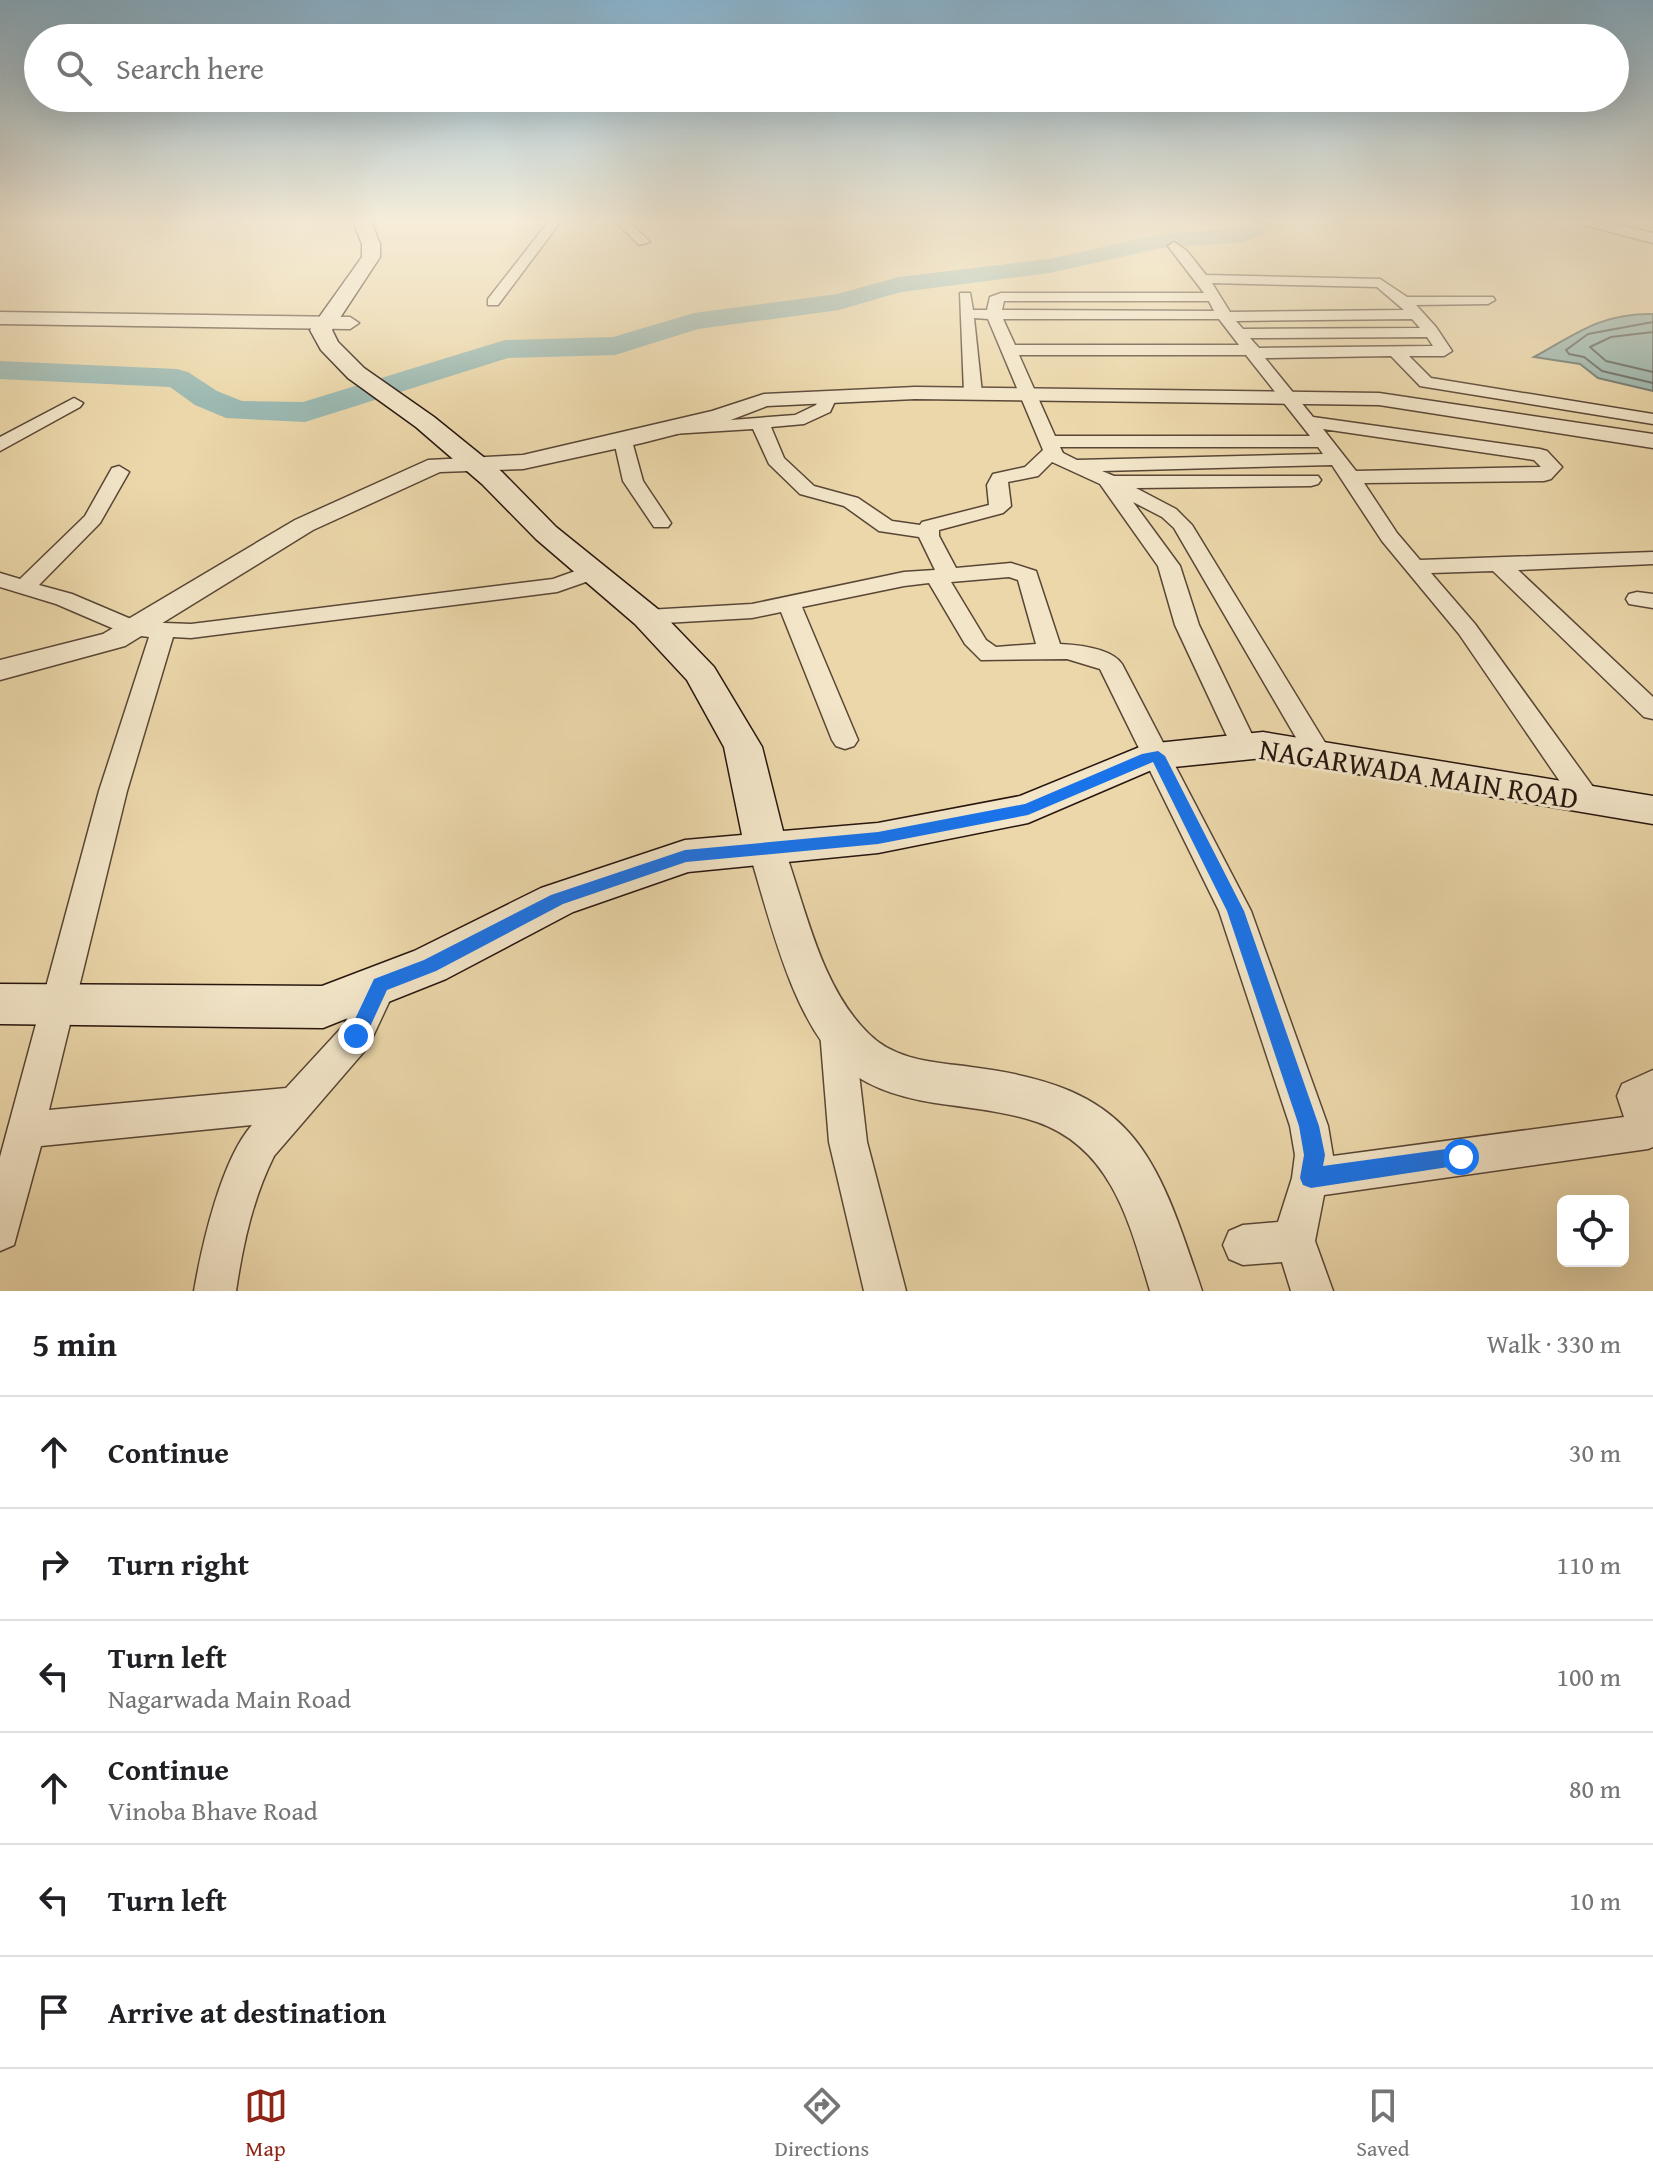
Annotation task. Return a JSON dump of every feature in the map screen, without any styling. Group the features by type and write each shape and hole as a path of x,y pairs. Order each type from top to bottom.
{"main road":[{"path":"334,330 359,281"},
{"path":"334,330 370,281"},
{"path":"334,330 356,373 398,402 475,464 546,533 647,617 702,675 743,747 766,848"},
{"name":"NAGARWADA MAIN ROAD","path":"0,1004 323,1007 430,965 557,900 685,856 878,838 1028,809 1147,757 1263,745 1653,810"}],"street":[{"path":"493,302 509,281"},
{"path":"1200,281 1351,477 1389,537 1467,629 1586,798"},
{"path":"1230,321 1326,281"},
{"path":"1327,281 1356,315"},
{"path":"1230,321 1396,352 1444,351 1432,332 1404,301 1380,283 1334,281"},
{"path":"965,296 973,393"},
{"path":"1404,301 1488,300"},
{"path":"966,314 1230,321 1432,332"},
{"path":"994,314 1055,456 1169,513 1182,525 1319,754"},
{"path":"1009,350 1230,321 1416,314"},
{"path":"0,320 334,330"},
{"path":"1396,352 1426,382 1653,419"},
{"path":"0,670 114,640 304,525 436,465 523,462 672,429 764,400 973,393 1379,399 1653,441"},
{"path":"672,429 798,420 824,408 828,397"},
{"path":"0,445 74,403"},
{"path":"1309,422 1540,455 1552,467 1544,475 1351,477"},
{"path":"760,423 776,460 807,490 851,502 886,527 928,532"},
{"path":"623,441 633,481 661,523"},
{"path":"1051,446 1330,450"},
{"path":"1051,446 1031,472 1000,478 997,485 1001,506 936,523 929,526 928,532 942,575 982,650 990,655 1093,655 1110,664 1158,756 1235,911 1309,1126 1314,1155 1311,1178 1299,1211 1295,1241 1312,1291"},
{"path":"1073,466 1330,450"},
{"path":"25,586 93,519 119,472"},
{"path":"1109,481 1311,480"},
{"path":"1109,481 1169,566 1187,625 1245,747"},
{"path":"1415,567 1653,558"},
{"path":"1499,564 1653,711"},
{"path":"647,617 729,613 904,579 1001,569 1023,572 1028,576 1051,653"},
{"path":"0,580 64,599 134,629 191,631 557,585 592,572"},
{"path":"789,603 845,740"},
{"path":"0,1231 113,791 163,630"},
{"path":"766,848 818,1001 854,1049 895,1075 1042,1101 1080,1117 1106,1138 1141,1188 1176,1291"},
{"path":"215,1291 222,1246 246,1172 261,1143 356,1036 380,985"},
{"path":"837,1029 848,1142 885,1291"},
{"path":"1311,1178 1650,1135 1635,1096 1653,1086"},
{"path":"26,1130 296,1104"},
{"path":"1243,1245 1295,1241"}],"water":[{"path":"1653,314 1653,391 1598,378 1580,364 1534,357 1590,326 1618,317"}],"waterway":[{"path":"0,370 177,378 206,398 237,411 305,412 505,349 615,346 694,321 839,302 899,285 929,281"}],"route":[{"path":"356,1036 380,985 430,965 557,900 685,856 878,838 1028,809 1147,757 1158,756 1235,911 1309,1126 1314,1155 1311,1178 1461,1157"}]}
